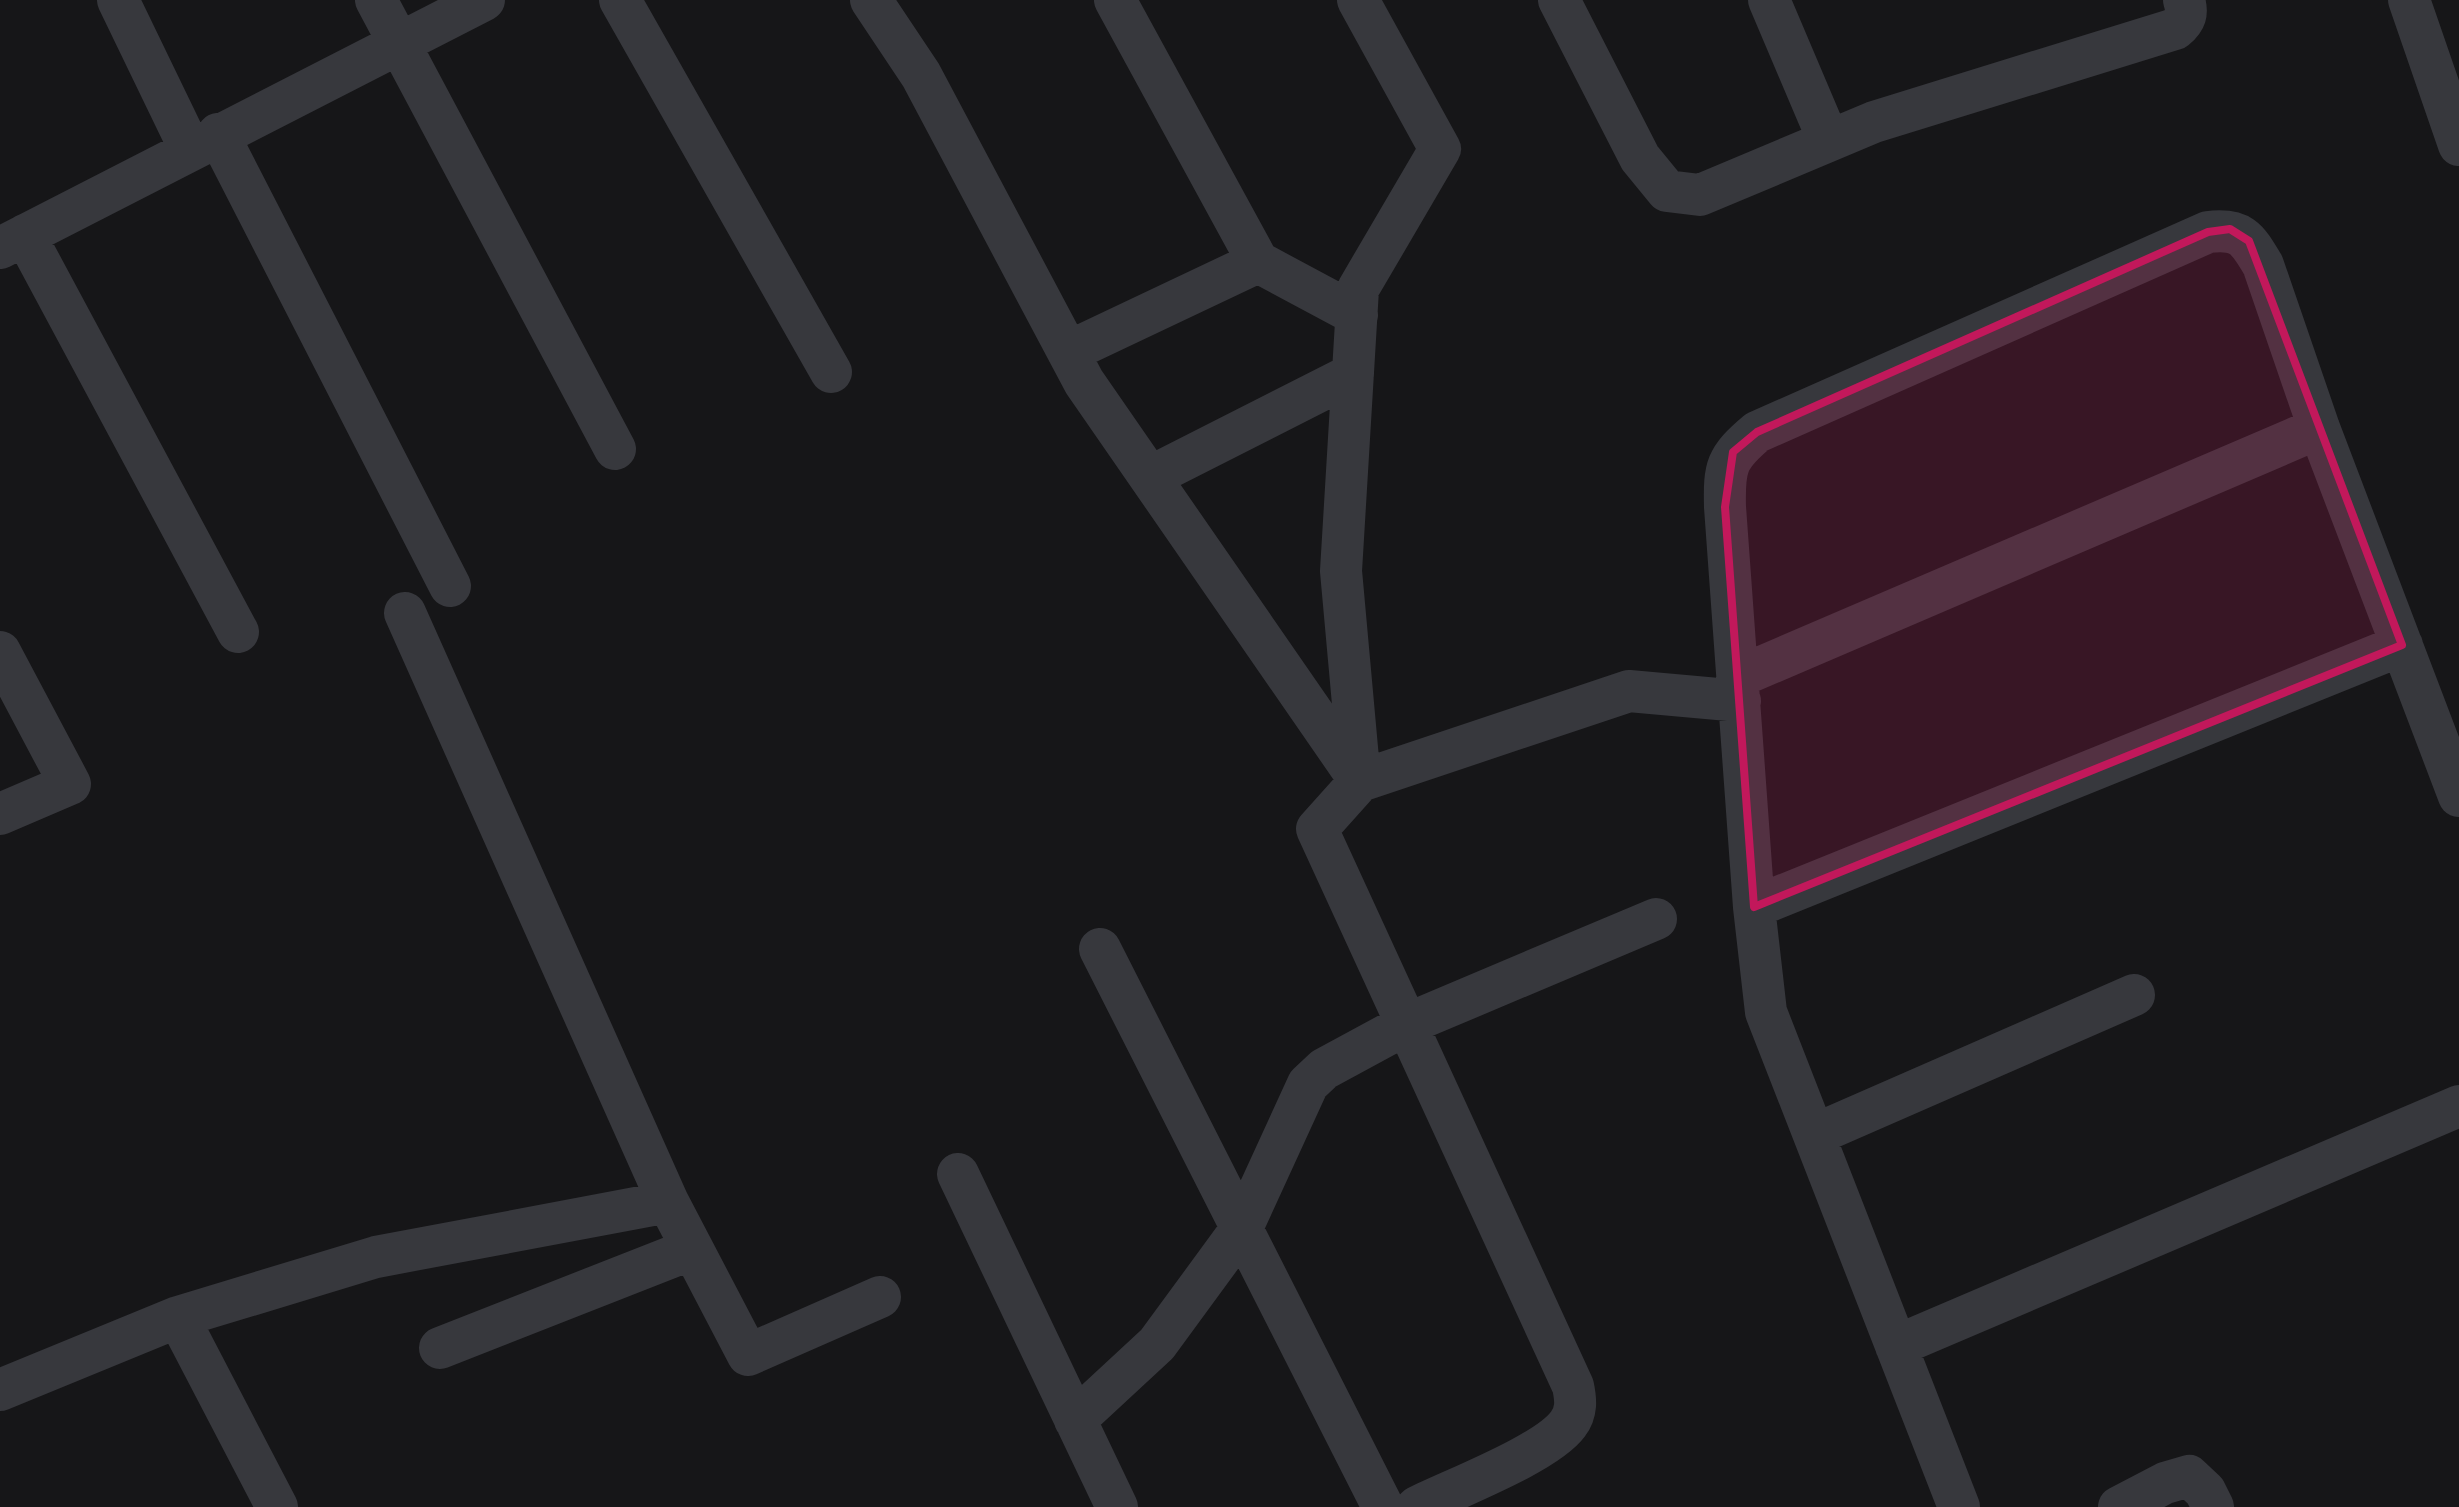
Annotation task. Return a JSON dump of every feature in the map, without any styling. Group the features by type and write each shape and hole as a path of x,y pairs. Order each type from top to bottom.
{"street":[{"path":"118,0 204,141 450,586"},
{"path":"376,0 615,448"},
{"path":"238,632 12,241 484,0"},
{"path":"620,0 831,372"},
{"path":"871,0 921,75 1084,382 1360,781"},
{"path":"1115,0 1258,262 1357,314"},
{"path":"1358,0 1440,149 1358,289 1342,570 1360,781"},
{"path":"1558,0 1640,158 1667,191 1700,195 1828,139 2175,29 2184,21 2184,0"},
{"path":"1769,0 1828,139"},
{"path":"2409,0 2459,146"},
{"path":"1958,1507 1766,1012 1754,907 1724,490 1724,474 1733,452 1756,432 2208,232 2230,229 2249,241 2263,265 2318,428 2459,796"},
{"path":"1068,352 1258,262"},
{"path":"1150,477 1353,374"},
{"path":"1417,1507 1539,1447 1569,1423 1576,1404 1574,1386 1317,830 1360,781 1629,691 1739,689 2318,428"},
{"path":"405,613 668,1202 748,1355 880,1297"},
{"path":"1754,907 2402,645"},
{"path":"0,652 70,784 0,814"},
{"path":"1075,1420 1157,1344 1242,1228 1308,1084 1324,1069 1407,1024 1656,919"},
{"path":"1100,949 1384,1507"},
{"path":"1814,1135 2134,994"},
{"path":"1896,1346 2459,1106"},
{"path":"958,1174 1116,1507"},
{"path":"0,1390 178,1317 376,1257 668,1202"},
{"path":"440,1348 692,1249"},
{"path":"178,1317 277,1507"},
{"path":"2120,1507 2165,1482 2189,1476 2205,1491 2213,1507"}],"highlighted area":[{"path":"2230,229 2249,241 2402,645 1754,907 1725,507 1733,452 1757,432 2208,232"}]}
